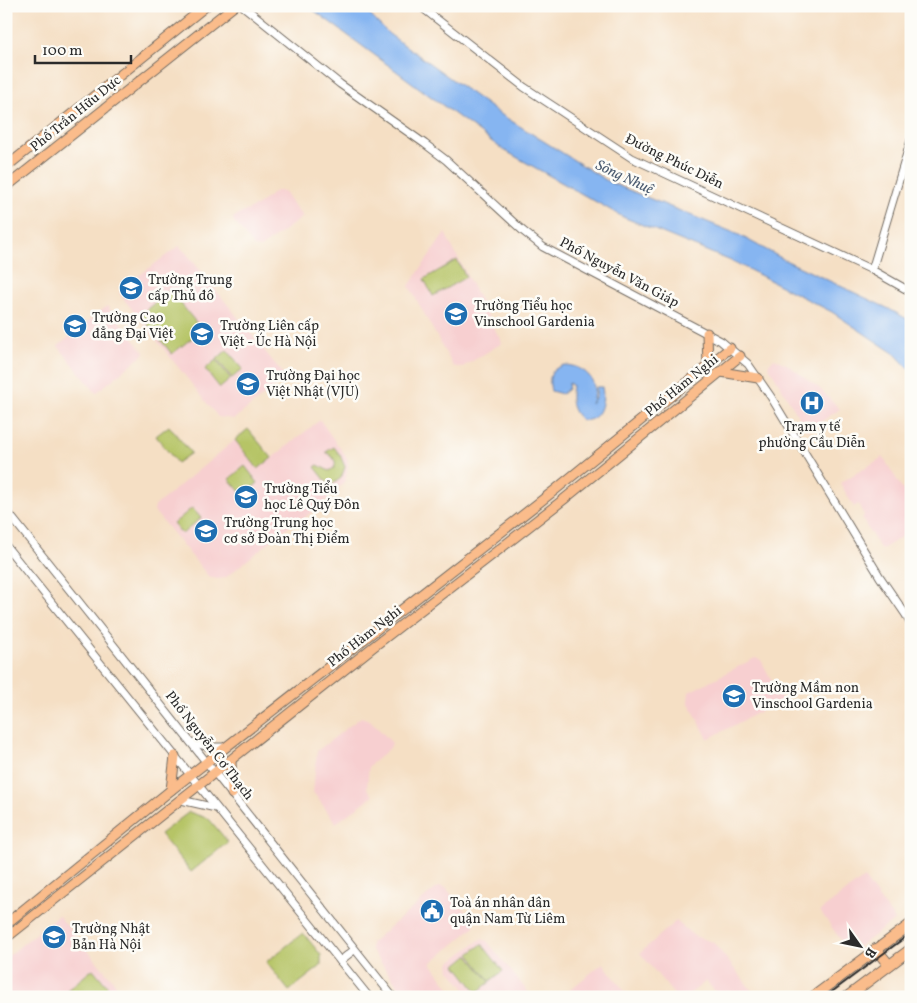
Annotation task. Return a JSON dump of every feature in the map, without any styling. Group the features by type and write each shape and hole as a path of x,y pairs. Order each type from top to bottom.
{"highway":[{"path":"813,997 911,924"},
{"path":"876,949 889,965"},
{"path":"847,997 911,949"}],"main road":[{"name":"Phố Trần Hữu Dực","path":"6,167 206,6"},
{"name":"Phố Trần Hữu Dực","path":"6,187 234,6"},
{"path":"38,141 49,154"},
{"path":"707,333 708,367"},
{"name":"Phố Hàm Nghi","path":"6,924 365,637 517,520 730,348"},
{"name":"Phố Hàm Nghi","path":"6,938 216,773 372,647 541,517 740,356"},
{"path":"721,372 758,378"},
{"path":"172,790 175,756"},
{"path":"231,760 232,794"}],"street":[{"name":"Phố Nguyễn Văn Giáp","path":"243,6 340,84 425,144 474,185 522,231 543,247 707,333 740,356 758,378 880,578 911,625"},
{"name":"Đường Phúc Diễn","path":"420,6 524,87 632,158 872,270 911,292"},
{"path":"872,270 911,140"},
{"name":"Phố Nguyễn Cơ Thạch","path":"6,510 393,997"},
{"path":"6,546 369,997"},
{"path":"191,742 210,747 226,747"},
{"path":"180,800 216,808"},
{"path":"6,924 14,932"},
{"path":"340,961 354,950"}],"shaded area":[{"path":"276,191 283,191 303,217 260,248 254,247 233,220 234,217 258,205"},
{"name":"Trường Tiểu học Vinschool Gardenia","path":"445,233 502,343 461,368 453,366 409,286"},
{"name":"Trường Liên cấp Việt - Úc Hà Nội","path":"179,246 284,375 284,380 234,419 218,417 119,293 122,288"},
{"path":"107,306 145,353 96,393 58,346"},
{"name":"Trạm y tế phường Cầu Diễn","path":"774,358 788,365 819,388 840,409 807,431 768,365"},
{"path":"320,420 347,458 346,478 342,485 328,495 328,499 303,519 301,517 298,519 225,578 209,577 154,511 155,506 235,440 258,469"},
{"path":"883,457 911,503 911,531 881,550 862,519 864,515 858,504 854,507 840,483"},
{"name":"Trường Mầm non Vinschool Gardenia","path":"755,658 761,660 782,700 708,739 688,701 689,692"},
{"path":"361,717 370,720 392,743 390,748 369,766 367,788 373,796 336,823 313,792 317,751"},
{"path":"864,878 895,920 858,947 851,938 843,943 820,911"},
{"path":"439,886 445,887 474,921 474,927 431,963 456,997 407,997 371,950 371,943"},
{"name":"Trường Nhật Bản Hà Nội","path":"58,915 120,989 119,997 6,997 6,958"},
{"path":"676,921 694,936 713,942 757,997 720,997 706,981 686,997 676,997 640,953"},
{"path":"481,939 487,941 532,997 471,997 450,970 449,963"},
{"path":"603,963 629,997 561,997"}],"green space":[{"path":"457,260 466,277 433,296 424,279"},
{"path":"170,290 202,330 172,354 140,315"},
{"path":"227,350 243,369 232,378 217,359"},
{"path":"216,360 231,379 220,388 205,369"},
{"path":"169,426 191,453 177,463 156,436"},
{"path":"248,429 272,458 258,469 235,440"},
{"path":"334,447 345,467 341,478 330,486 315,467 318,465 329,471 334,468 335,461 326,452"},
{"path":"245,466 258,483 243,495 229,479"},
{"path":"192,508 201,518 182,534 173,524"},
{"path":"189,812 209,819 228,842 191,872 160,834"},
{"path":"303,933 321,955 321,966 289,991 266,962"},
{"path":"482,944 503,971 490,981 469,954"},
{"path":"468,955 490,982 477,992 456,965"},
{"path":"93,969 113,993 112,997 70,997 66,991"}],"water":[{"path":"308,6 361,6 389,34 497,112 609,182 737,234 785,260 911,321 911,371 895,354 832,312 736,263 623,217 502,149"},
{"path":"564,365 579,368 591,378 594,396 591,404 596,396 596,387 602,387 602,405 597,415 593,418 582,420 575,413 571,400 572,385 569,383 568,389 562,394 551,391 551,374"}],"railway":[{"path":"825,997 911,933"}],"place":[{"name":"Trường Trung cấp Thủ đô","path":"131,288"},
{"name":"Trường Tiểu học Vinschool Gardenia","path":"456,314"},
{"name":"Trường Cao đẳng Đại Việt","path":"75,326"},
{"name":"Trường Liên cấp Việt - Úc Hà Nội","path":"202,334"},
{"name":"Trường Đại học Việt Nhật (VJU)","path":"248,384"},
{"name":"Trạm y tế phường Cầu Diễn","path":"812,403"},
{"name":"Trường Tiểu học Lê Quý Đôn","path":"246,497"},
{"name":"Trường Trung học cơ sở Đoàn Thị Điểm","path":"206,531"},
{"name":"Trường Mầm non Vinschool Gardenia","path":"734,696"},
{"name":"Toà án nhân dân quận Nam Từ Liêm","path":"432,911"},
{"name":"Trường Nhật Bản Hà Nội","path":"54,937"}],"water label":[{"name":"Sông Nhuệ","path":"624,178"}]}
